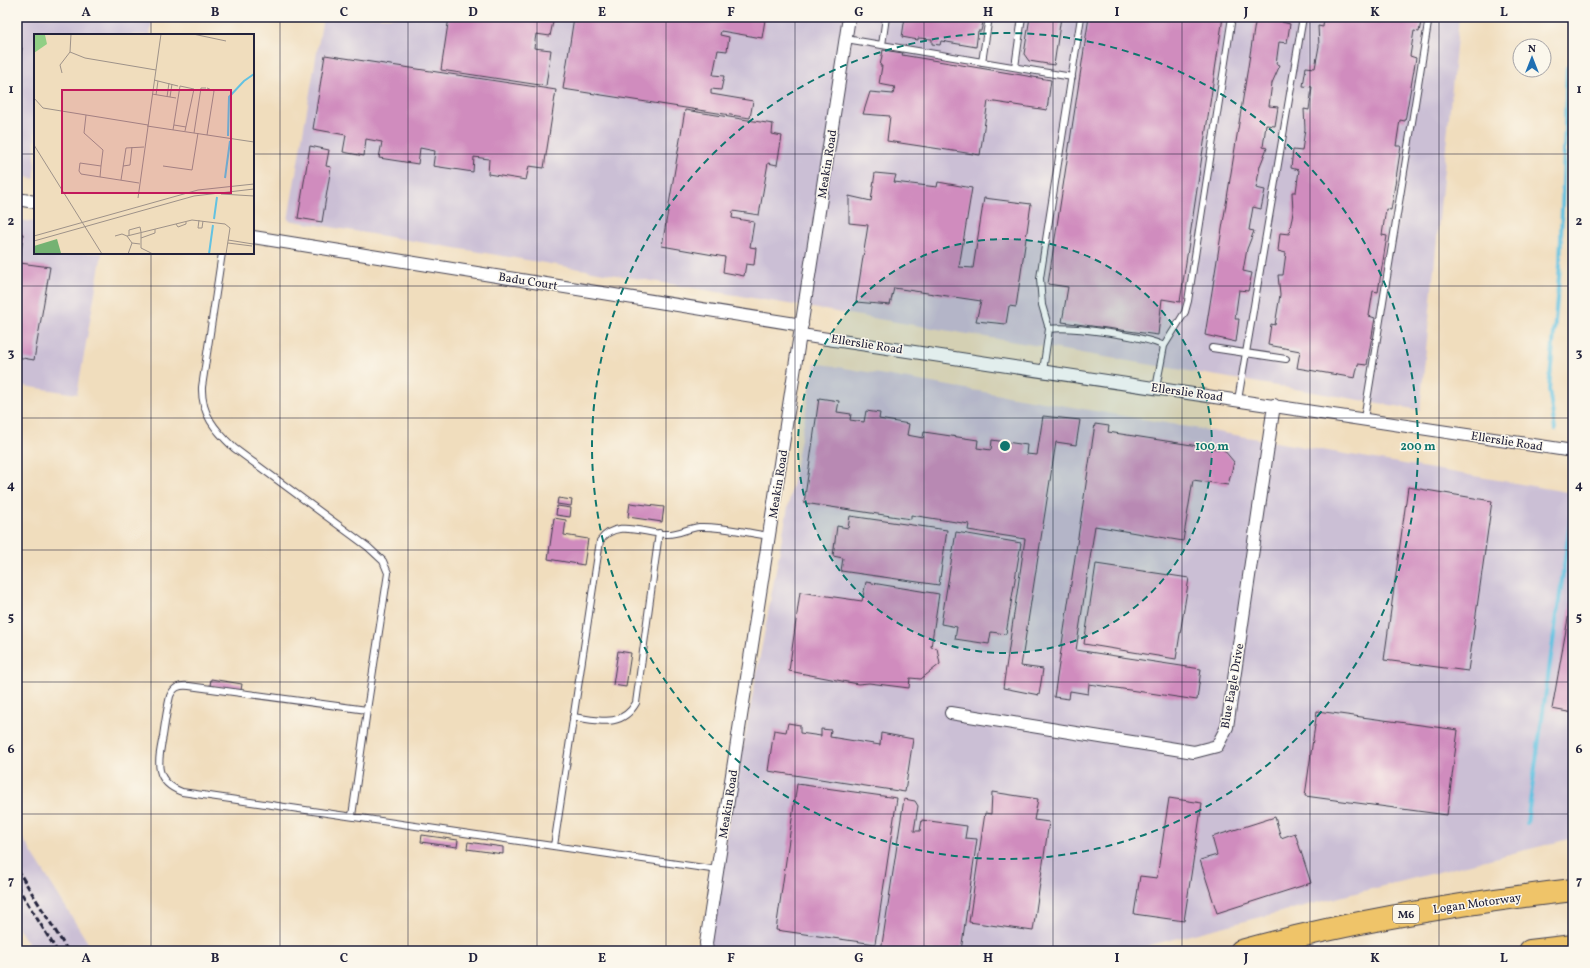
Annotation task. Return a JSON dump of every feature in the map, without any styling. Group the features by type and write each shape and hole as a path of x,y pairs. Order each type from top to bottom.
{"highway":[{"name":"Logan Motorway","path":"1241,951 1361,922 1442,908 1573,890"},
{"path":"1530,951 1573,946"}],"street":[{"name":"Meakin Road","path":"707,951 706,943 802,330 849,17"},
{"path":"17,199 34,202"},
{"name":"Badu Court","path":"254,237 802,330"},
{"name":"Ellerslie Road","path":"802,330 1043,371 1573,451"},
{"name":"Blue Eagle Drive","path":"951,713 1194,752 1217,746 1227,727 1274,405"}],"lane":[{"path":"882,45 886,17"},
{"path":"982,62 989,17"},
{"path":"1014,67 1022,17"},
{"path":"1043,371 1049,329 1042,305 1040,278 1081,17"},
{"path":"1156,388 1164,346 1185,312 1188,301 1232,17"},
{"path":"1238,400 1303,17"},
{"path":"1364,419 1428,17"},
{"path":"846,39 1072,77"},
{"path":"222,254 202,387 203,406 215,430 234,448 362,543 383,561 388,573 352,816"},
{"path":"1049,329 1080,329 1151,340 1164,346"},
{"path":"1212,348 1286,359"},
{"path":"554,846 600,541 608,532 620,528 668,535 690,529 705,527 770,536"},
{"path":"573,716 608,721 620,720 630,712 636,703 659,534"},
{"path":"367,710 180,685 173,689 170,696 158,763 165,782 182,792 718,870"}],"shaded area":[{"path":"17,17 153,17 150,34 34,34 34,179 17,175"},
{"path":"323,17 1459,17 1420,410 288,220"},
{"path":"17,220 34,222 34,254 102,254 77,394 17,385"},
{"path":"815,363 1573,493 1573,838 1127,951 711,951 706,943"},
{"path":"17,829 93,951 33,951 17,926"}],"building":[{"path":"449,17 554,17 550,36 536,34 534,48 551,50 546,86 441,70"},
{"path":"574,17 748,17 765,20 762,38 721,31 720,35 729,37 727,51 718,50 713,75 724,76 721,90 711,89 711,94 753,101 750,118 563,89"},
{"path":"905,17 984,17 983,20 980,19 979,22 983,22 981,31 978,31 976,47 941,41 940,45 932,44 932,39 918,38 918,40 902,37"},
{"path":"1030,17 1061,17 1054,65 1029,61 1024,54"},
{"path":"1089,17 1223,17 1180,302 1162,299 1158,335 1062,322 1068,287 1048,284"},
{"path":"1256,17 1283,17 1282,22 1290,24 1287,43 1279,42 1276,64 1280,65 1272,83 1269,106 1278,107 1275,126 1266,125 1263,147 1267,148 1260,166 1256,188 1265,190 1261,209 1253,207 1249,230 1254,231 1247,249 1243,271 1252,273 1248,291 1239,290 1235,319 1239,319 1236,342 1205,335"},
{"path":"1324,17 1422,17 1419,32 1414,31 1410,56 1416,58 1405,121 1400,120 1396,146 1401,146 1391,210 1386,209 1382,235 1387,236 1378,292 1373,291 1369,316 1375,318 1367,365 1358,364 1355,378 1297,368 1300,351 1268,345 1271,324 1275,325 1280,295 1278,275 1283,275 1286,253 1278,251 1280,233 1289,234 1293,212 1292,192 1296,192 1299,170 1291,168 1293,150 1302,151 1305,129 1304,109 1309,110 1312,87 1303,86 1306,67 1315,68 1319,46 1318,26 1323,27"},
{"path":"17,47 22,48 18,70 17,70"},
{"path":"883,50 903,53 902,55 1051,80 1047,110 988,101 980,155 887,141 890,116 863,114 870,92 893,94 895,87 879,84"},
{"path":"325,55 556,90 544,168 529,166 526,180 488,174 489,159 474,157 473,172 433,166 435,151 420,148 418,164 379,158 382,142 366,139 364,156 343,152 346,135 313,129"},
{"path":"685,110 773,124 772,134 782,136 777,165 768,163 759,215 733,211 732,218 754,222 750,247 756,248 754,265 746,264 744,276 723,272 725,257 662,246"},
{"path":"310,146 329,150 326,166 331,167 322,222 298,218"},
{"path":"875,173 896,175 894,182 937,187 938,182 972,188 959,267 973,268 984,198 1031,204 1016,307 1009,306 1006,324 976,321 981,301 894,288 890,305 856,302 868,225 849,223 849,196 871,201"},
{"path":"17,233 23,234 20,263 50,267 34,360 17,357"},
{"path":"819,398 839,401 837,412 851,414 850,420 864,422 866,411 880,413 879,419 909,424 907,435 923,438 924,432 978,440 977,448 991,450 992,440 1027,445 1026,454 1037,455 1043,416 1080,420 1076,445 1056,442 1021,666 1043,669 1039,695 1003,688 1025,539 968,530 969,524 911,515 911,519 804,503"},
{"path":"1095,424 1109,426 1108,432 1224,450 1234,462 1228,485 1193,480 1183,541 1095,526 1076,650 1201,669 1197,700 1089,684 1088,694 1070,691 1069,699 1054,697"},
{"path":"1408,487 1492,501 1468,671 1384,660"},
{"path":"558,498 572,500 571,506 557,504"},
{"path":"630,503 664,507 662,522 628,517"},
{"path":"557,506 571,508 570,517 556,515"},
{"path":"850,516 947,530 939,585 841,571 843,558 833,556 837,526 848,528"},
{"path":"554,518 566,520 564,535 588,539 584,565 548,559"},
{"path":"956,532 1021,543 1006,634 991,632 989,644 955,639 957,627 941,624"},
{"path":"1096,564 1189,578 1176,659 1084,644"},
{"path":"866,582 939,594 931,647 937,648 940,664 921,679 910,678 909,688 869,683 858,684 789,671 800,592 862,601"},
{"path":"1572,596 1573,597 1573,713 1552,709"},
{"path":"618,651 631,653 626,687 613,685"},
{"path":"211,679 242,684 241,690 210,686"},
{"path":"1317,711 1458,730 1447,815 1305,796"},
{"path":"788,723 800,725 800,733 821,736 821,729 831,730 830,737 880,745 881,733 913,739 905,792 768,771 774,730 786,732"},
{"path":"797,784 897,798 875,944 776,930"},
{"path":"992,792 1038,799 1034,820 1049,822 1033,931 969,922 985,813 991,814"},
{"path":"1169,798 1202,803 1184,921 1134,914 1140,876 1157,878"},
{"path":"904,799 915,801 918,806 914,831 920,831 922,820 967,826 965,838 977,839 961,951 881,951"},
{"path":"1275,817 1281,838 1295,833 1311,883 1217,913 1200,860 1217,855 1212,837"},
{"path":"422,835 458,840 457,847 421,842"},
{"path":"468,842 503,847 503,854 467,849"}],"waterway":[{"path":"1555,430 1549,389 1560,265 1567,68 1573,62"},
{"path":"1527,823 1573,503"}],"railway":[{"path":"17,869 68,951"},
{"path":"17,886 57,951"}]}
